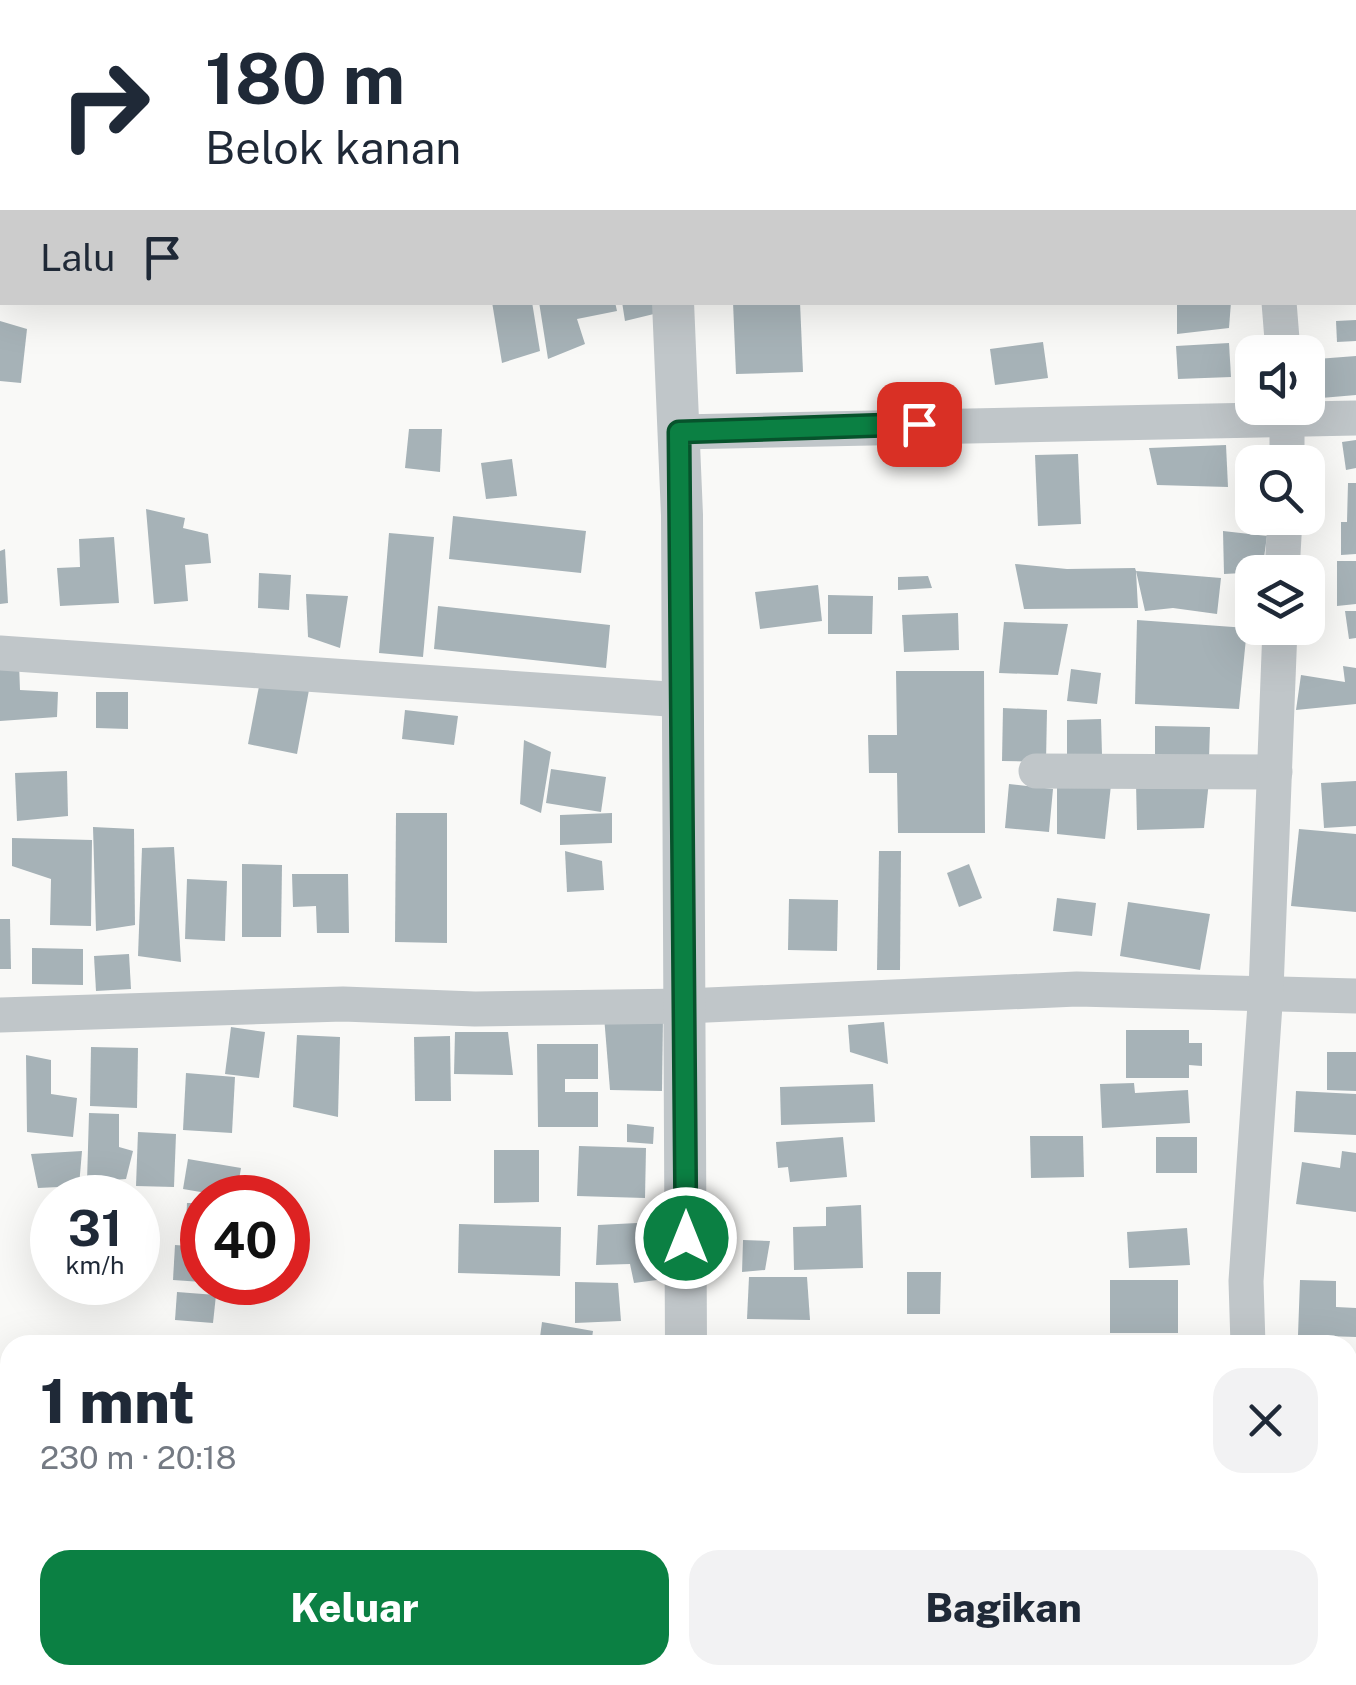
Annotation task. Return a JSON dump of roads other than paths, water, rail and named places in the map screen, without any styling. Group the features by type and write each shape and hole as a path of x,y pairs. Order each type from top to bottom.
{"street":[{"path":"673,305 683,700 686,1335"},
{"path":"1279,305 1282,335"},
{"path":"679,432 1235,415"},
{"path":"1325,416 1356,418"},
{"path":"1248,1335 1251,1192 1266,990 1279,645"},
{"path":"0,653 683,700"},
{"path":"1036,771 1275,772"},
{"path":"0,1016 343,1004 475,1009 685,1006 1076,988 1266,990 1356,996"}]}
